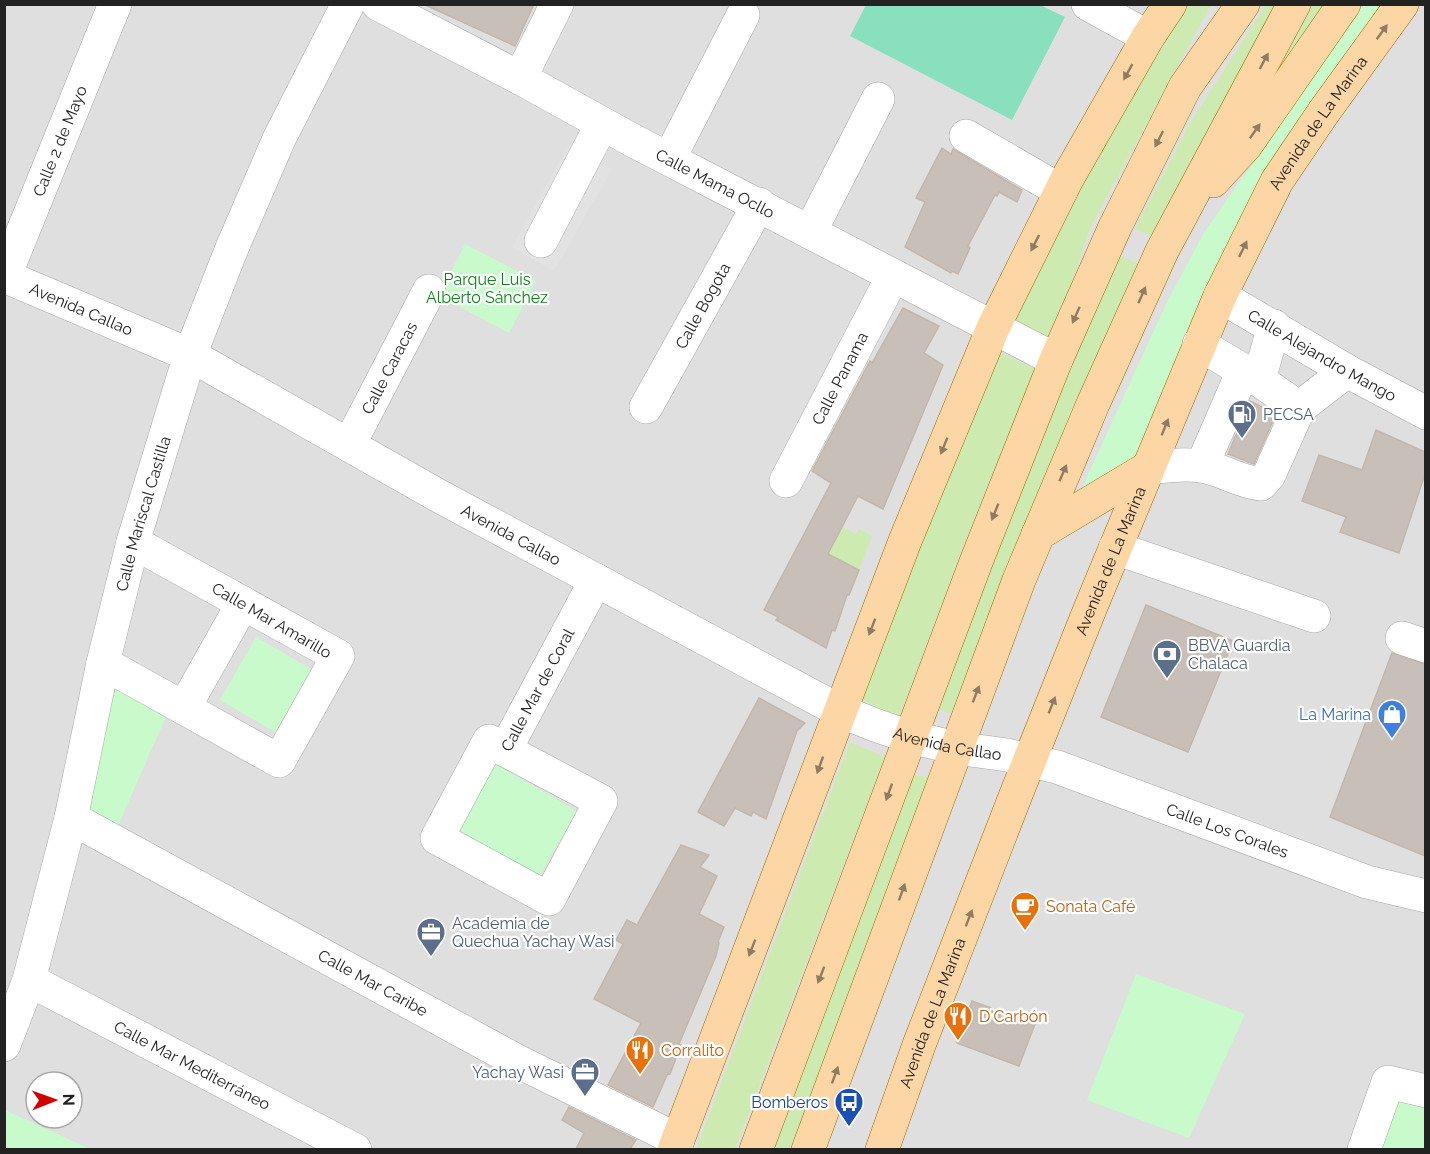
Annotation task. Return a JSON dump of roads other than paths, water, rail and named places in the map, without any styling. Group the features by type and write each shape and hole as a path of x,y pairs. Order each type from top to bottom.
{"main road":[{"path":"676,1145 905,541 993,328 1061,191 1148,37 1170,4"},
{"path":"756,1149 975,562 1056,360 1115,226 1185,87 1220,4"},
{"path":"1185,87 1243,4"},
{"path":"808,1149 956,748 1038,534 1092,404 1176,223 1294,4"},
{"path":"1176,223 1246,145 1344,4"},
{"name":"Avenida de La Marina","path":"882,1149 919,1045 1030,760 1220,296 1277,181 1401,4"},
{"path":"1038,534 1148,468"}],"street":[{"name":"Calle 2 de Mayo","path":"5,277 115,4"},
{"name":"Calle Mariscal Castilla","path":"4,1045 29,980 71,818 103,663 134,542 190,355 232,248 279,139 348,4"},
{"name":"Calle Mama Ocllo","path":"378,4 520,78 602,124 1056,360"},
{"path":"520,78 557,4"},
{"path":"1088,4 1148,37"},
{"path":"669,159 743,15"},
{"path":"810,232 879,99"},
{"path":"541,241 602,124"},
{"path":"966,136 1061,191"},
{"name":"Calle Bogota","path":"646,407 759,204"},
{"name":"Calle Panama","path":"786,481 892,276"},
{"name":"Avenida Callao","path":"5,277 190,355 349,445 840,711 875,726 910,737 956,748 1030,760"},
{"name":"Calle Caracas","path":"349,445 429,291"},
{"name":"Calle Alejandro Mango","path":"1220,296 1347,371 1425,413"},
{"path":"1202,466 1251,376 1274,327"},
{"path":"1200,344 1299,408"},
{"path":"1148,468 1176,465 1202,466 1247,483 1261,484 1269,475 1299,408 1347,371"},
{"name":"Calle Mar Amarillo","path":"134,542 338,656 279,761 184,708"},
{"path":"1115,548 1314,616"},
{"name":"Calle Mar de Coral","path":"505,750 596,580"},
{"path":"103,663 184,708 243,603"},
{"name":"Calle Mar de Coral","path":"489,741 505,750 601,801 549,899 437,838 489,741"},
{"name":"Calle Los Corales","path":"1030,760 1082,775 1191,818 1367,882 1425,896"},
{"name":"Calle Mar Caribe","path":"71,818 676,1145"},
{"name":"Calle Mar Mediterráneo","path":"29,980 355,1149"},
{"path":"1364,1149 1388,1082 1425,1090"}],"place":[{"name":"PECSA","path":"1242,440"},
{"name":"BBVA Guardia Chalaca","path":"1167,680"},
{"name":"La Marina","path":"1392,740"},
{"name":"Sonata Café","path":"1025,932"},
{"name":"Academia de Quechua Yachay Wasi","path":"431,958"},
{"name":"D'Carbón","path":"958,1042"},
{"name":"Corralito","path":"640,1076"},
{"name":"Yachay Wasi","path":"585,1098"},
{"name":"Bomberos","path":"849,1128"}],"park label":[{"name":"Parque Luis Alberto Sánchez","path":"487,288"}]}
